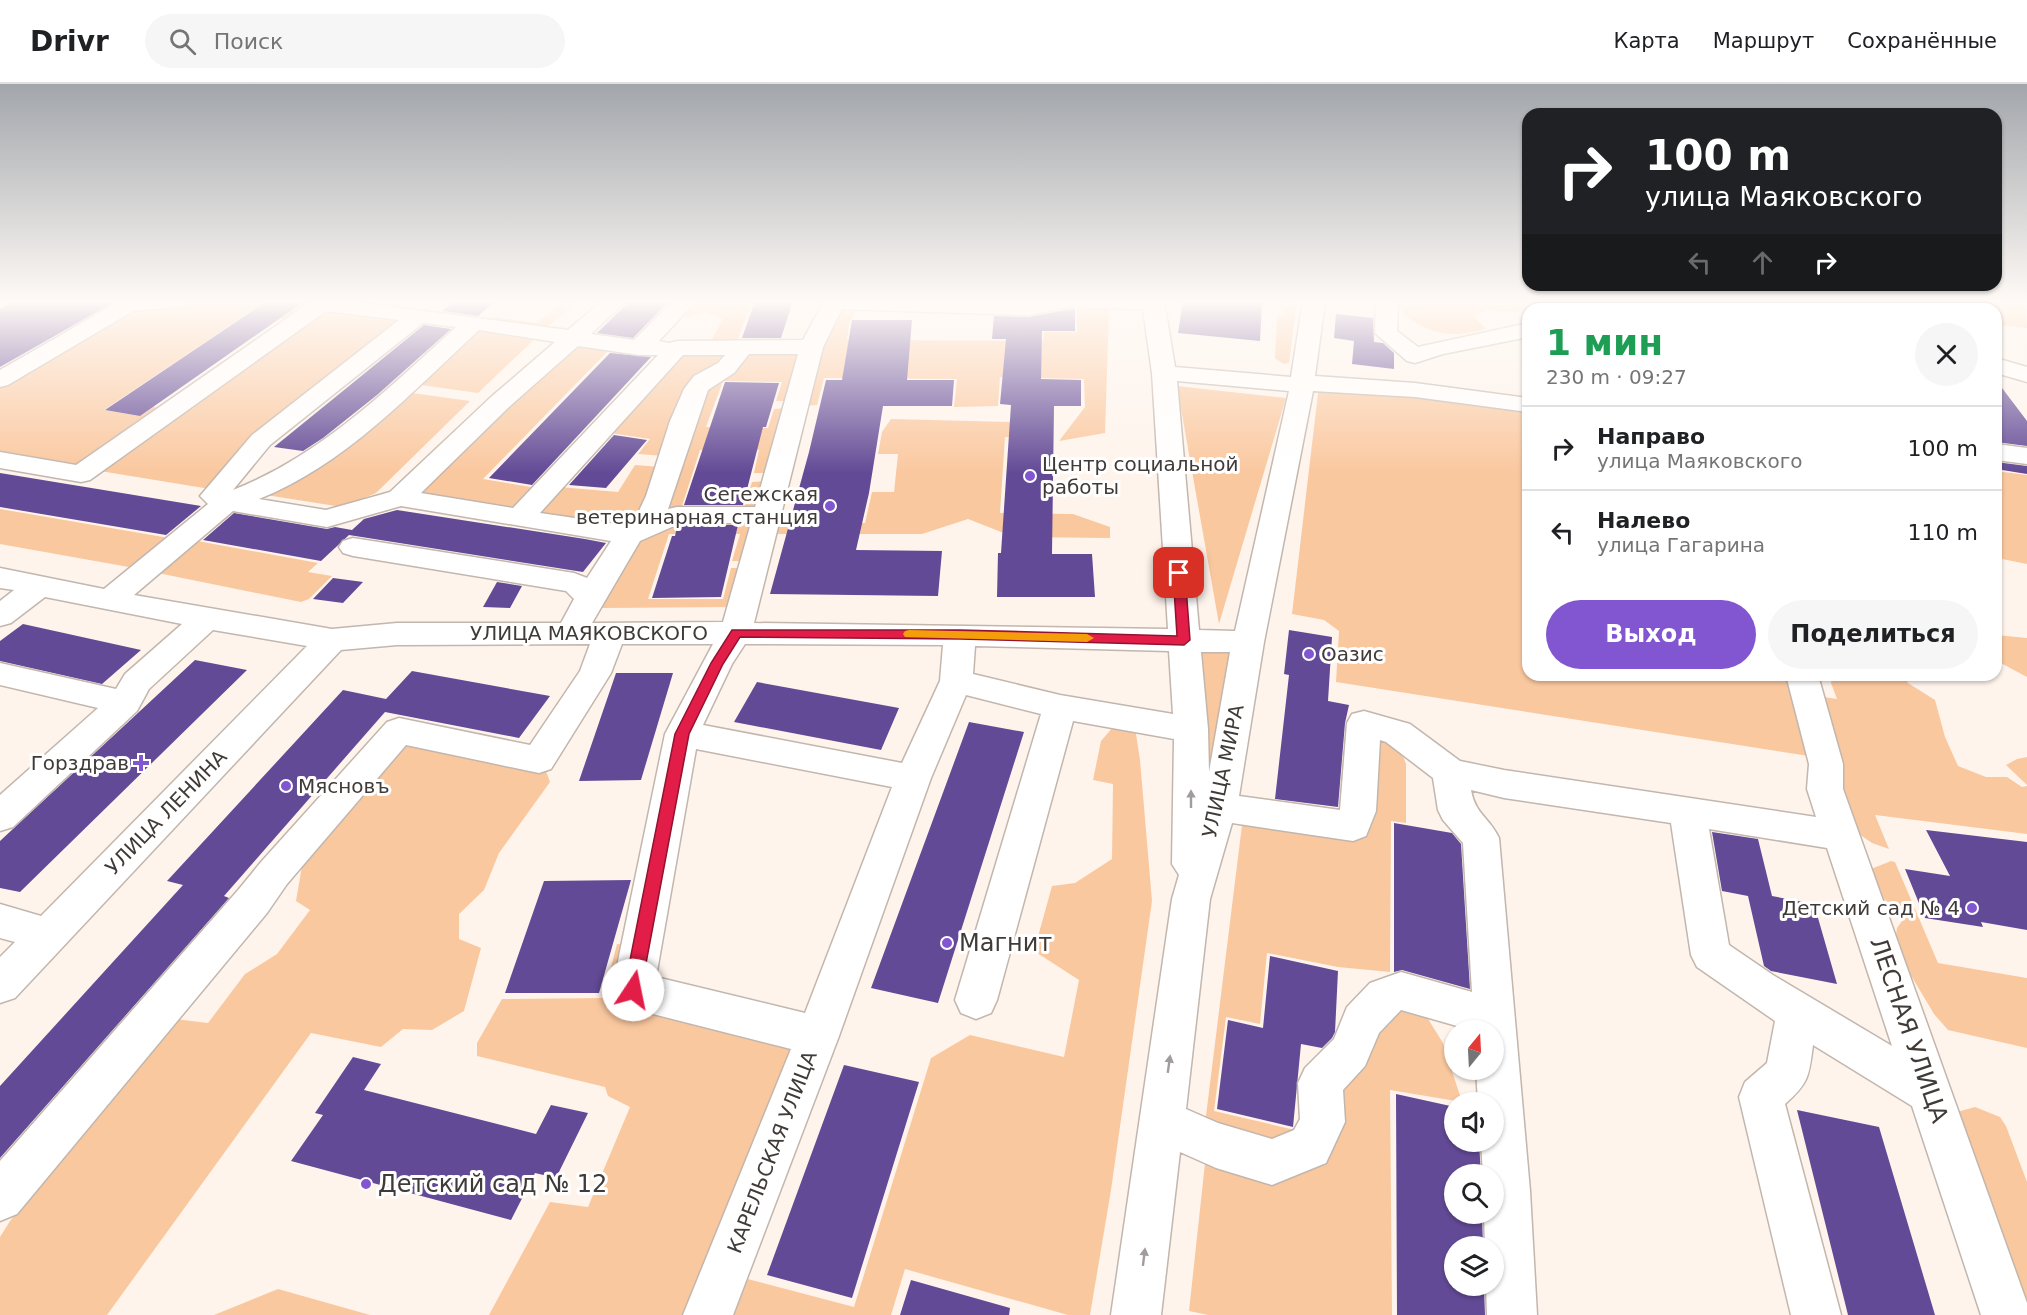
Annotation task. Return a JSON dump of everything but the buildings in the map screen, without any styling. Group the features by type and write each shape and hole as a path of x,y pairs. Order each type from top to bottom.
{"street":[{"path":"0,380 37,358"},
{"path":"0,460 81,474 245,358"},
{"path":"365,358 261,441 214,496 227,502 327,519 400,498 629,535 677,515 768,515"},
{"path":"109,600 227,502 253,494 322,454 433,358"},
{"path":"400,498 500,402 551,358"},
{"path":"520,518 667,358"},
{"path":"571,634 589,599 629,535 650,517 682,421 696,389 702,381 726,368 734,358"},
{"name":"КАРЕЛЬСКАЯ УЛИЦА","path":"708,1315 818,1036 633,990 682,734 717,663 736,633 808,358"},
{"path":"1162,358 1191,729 1191,899"},
{"name":"УЛИЦА МИРА","path":"1136,1315 1191,899 1220,807 1248,642 1306,358"},
{"path":"1415,358 1415,390"},
{"path":"2002,361 2027,366"},
{"path":"2002,367 2027,375"},
{"path":"1164,373 1302,385 1320,383 1415,390 1522,404"},
{"path":"2002,453 2027,456"},
{"path":"353,547 573,583 584,589 589,599"},
{"name":"УЛИЦА МАЯКОВСКОГО","path":"0,578 207,619 332,640 397,634 736,633 960,635 1248,642"},
{"path":"0,616 40,586"},
{"path":"0,817 125,703 136,682 207,619"},
{"path":"0,1197 253,901 274,873 399,731 538,760 595,673 610,633"},
{"path":"818,1036 913,778 956,681 960,635"},
{"name":"УЛИЦА ЛЕНИНА","path":"0,985 332,640"},
{"path":"0,674 125,703"},
{"path":"956,681 1060,707 1191,729"},
{"name":"ЛЕСНАЯ УЛИЦА","path":"1804,681 1826,764 1825,789 2006,1315"},
{"path":"976,1000 1060,707"},
{"path":"1220,807 1353,826 1358,811 1364,723 1398,733 1450,771 1504,784 1841,835"},
{"path":"682,734 913,778"},
{"path":"1450,771 1456,810 1481,837 1507,1191 1512,1315"},
{"path":"1687,810 1711,955 1797,1012 1930,1093"},
{"path":"0,921 48,935"},
{"path":"1161,1121 1216,1144 1272,1162 1311,1147 1323,1122 1320,1083 1350,1052 1362,1021 1385,996 1401,991 1494,1018"},
{"path":"1797,1012 1787,1074 1761,1097 1816,1315"}],"shaded area":[{"path":"45,358 181,358 104,410 140,416 153,407 168,409 83,468 0,454 0,385"},
{"path":"251,358 358,358 210,489 94,470"},
{"path":"443,358 514,358 478,393 414,384"},
{"path":"562,358 601,358 483,479 537,488 518,509 418,493"},
{"path":"678,358 728,358 665,456 638,454 650,439 610,433"},
{"path":"736,358 795,358 786,401 776,401 782,382 723,381 706,427 768,428 774,409 785,408 770,473 754,473 759,450 700,450 682,506 745,506 752,482 768,481 762,510 654,520 701,389"},
{"path":"814,358 1107,358 1105,433 1059,441 1085,407 1084,379 1000,377 998,406 954,407 957,379 824,378 817,405 805,406"},
{"path":"1276,358 1290,358 1289,363 1283,364"},
{"path":"1319,385 1522,409 1522,681 1790,681 1809,756 1336,682 1339,631 1324,620 1292,614"},
{"path":"1177,386 1286,398 1219,624"},
{"path":"405,392 470,401 376,493 342,507 266,495"},
{"path":"891,419 1053,423 1053,438 1005,437 1000,513 1073,514 1110,527 1110,538 1014,537 968,519 922,534 775,534 778,521 865,523 872,492 894,492 898,454 878,454 882,432"},
{"path":"635,465 661,467 638,517 598,524 535,513 559,487 618,492"},
{"path":"2002,472 2027,475 2027,564 2002,559"},
{"path":"0,509 175,539 140,569 0,544"},
{"path":"683,518 760,518 747,561 732,561 740,534 669,534 648,599 723,599 731,568 746,568 736,607 603,608 595,604 634,538"},
{"path":"192,540 318,563 308,572 332,576 309,599 301,602 153,572"},
{"path":"2002,636 2027,638 2027,677 2002,664"},
{"path":"1189,645 1237,649 1212,793"},
{"path":"1831,681 1907,681 1935,700 1945,737 1958,766 1986,777 2007,777 2022,787 2027,786 2027,834 1875,815 1889,849 1872,843 1853,830 1817,701 1824,697 1837,699"},
{"path":"1119,720 1134,721 1140,760 1152,901 1111,1190 1090,1315 1068,1315 905,1269 891,1315 722,1315 736,1276 854,1307 931,1058 970,1035 1064,1057 1079,980 1034,951 1052,886 1075,883 1112,859 1113,784 1093,780 1101,741"},
{"path":"1370,730 1396,738 1406,764 1406,823 1391,821 1390,972 1338,967 1267,953 1260,1024 1226,1017 1214,1111 1295,1130 1293,1147 1205,1124 1243,817 1249,815 1365,838"},
{"path":"415,740 537,766 546,771 550,782 499,853 484,890 459,914 459,939 481,948 464,1011 432,1030 403,1029 381,1047 311,1033 107,1315 0,1315 0,1237 10,1221 175,1019 208,1023 245,974 277,954 310,910 296,901 303,860 395,750"},
{"path":"2027,757 2027,785 2006,765"},
{"path":"1891,861 1895,862 1938,963 2027,978 2027,1048 1948,1030 1934,1014 1909,972 1893,954 1897,928 1905,917 1878,894 1871,869"},
{"path":"617,944 630,945 621,1000 798,1042 692,1315 489,1315 550,1202 588,1207 630,1107 608,1096 605,1087 477,1056 477,1043 502,999 603,998"},
{"path":"1400,1003 1425,1014 1444,1046 1444,1080 1455,1080 1459,1092 1444,1092 1444,1099 1390,1090 1392,1315 1208,1315 1189,1311 1206,1154 1274,1176"},
{"path":"1975,1107 2000,1117 2006,1126 2027,1182 2027,1315 1957,1112"},
{"path":"278,1289 370,1315 214,1315"}],"slow traffic":[{"path":"909,634 1087,638"}],"place":[{"name":"Центр социальной работы","path":"1030,476"},
{"name":"Сегежская ветеринарная станция","path":"830,506"},
{"name":"Оазис","path":"1309,654"},
{"name":"Горздрав","path":"141,763"},
{"name":"Мясновъ","path":"286,786"},
{"name":"Детский сад № 4","path":"1972,908"},
{"name":"Магнит","path":"947,943"},
{"name":"Детский сад № 12","path":"366,1184"}],"route":[{"path":"633,990 682,734 717,663 736,633 1184,640 1179,573"}]}
